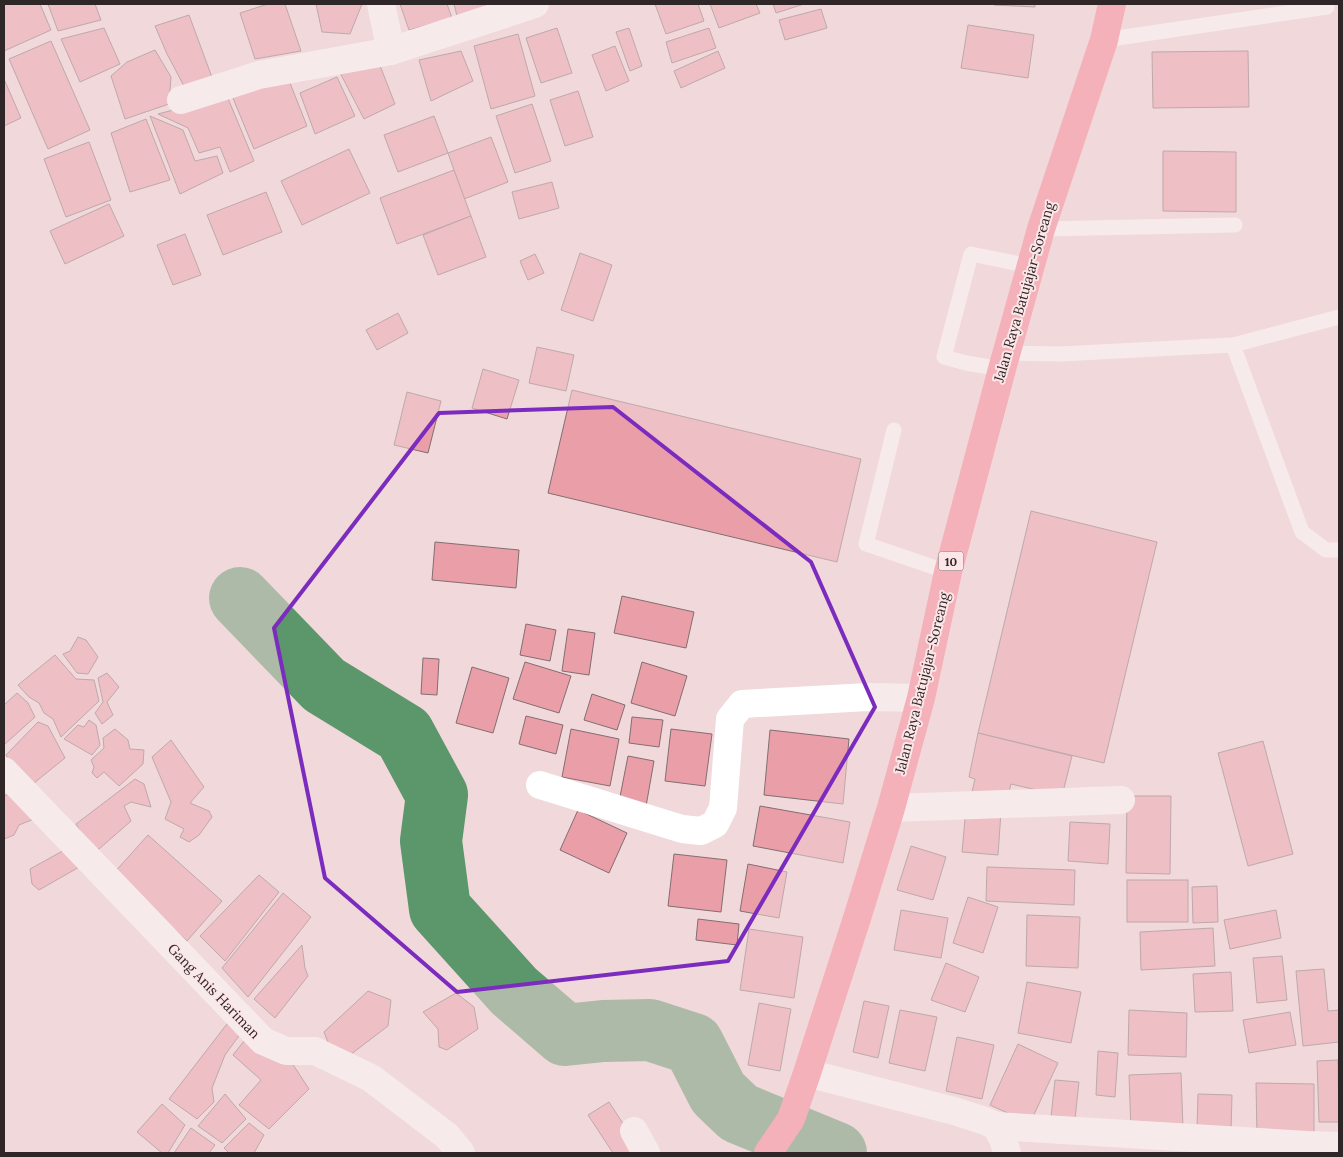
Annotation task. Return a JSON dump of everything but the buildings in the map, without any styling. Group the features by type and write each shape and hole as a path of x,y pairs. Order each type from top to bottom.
{"highway":[{"name":"Jalan Raya Batujajar-Soreang","path":"768,1153 791,1119 850,942 891,808 921,698 948,572 1030,266 1104,40 1112,4"}],"street":[{"path":"381,4 391,51"},
{"path":"182,100 259,75 391,51 535,4"},
{"path":"540,785 682,830 700,831 715,824 723,808 730,719 742,704 868,697 921,698"},
{"name":"Gang Anis Hariman","path":"4,771 263,1042 286,1051 315,1050 371,1078 447,1136 461,1153"},
{"path":"891,808 1120,800"},
{"path":"807,1073 963,1113 996,1126 1339,1146"},
{"path":"996,1126 1008,1153"}],"lane":[{"path":"1104,40 1326,7"},
{"path":"1041,229 1235,224"},
{"path":"1030,266 971,254 944,357 966,363 1004,361 1061,354 1233,344 1339,318"},
{"path":"1233,344 1302,532 1326,550 1339,550"},
{"path":"894,430 866,544 948,572"}],"highlighted area":[{"path":"613,407 811,562 875,707 728,961 457,992 325,878 274,628 439,413"}],"waterway":[{"path":"240,598 324,685 404,734 437,795 431,841 440,909 514,991 565,1035 603,1031 650,1030 693,1044 718,1093 739,1113 836,1153"}]}
